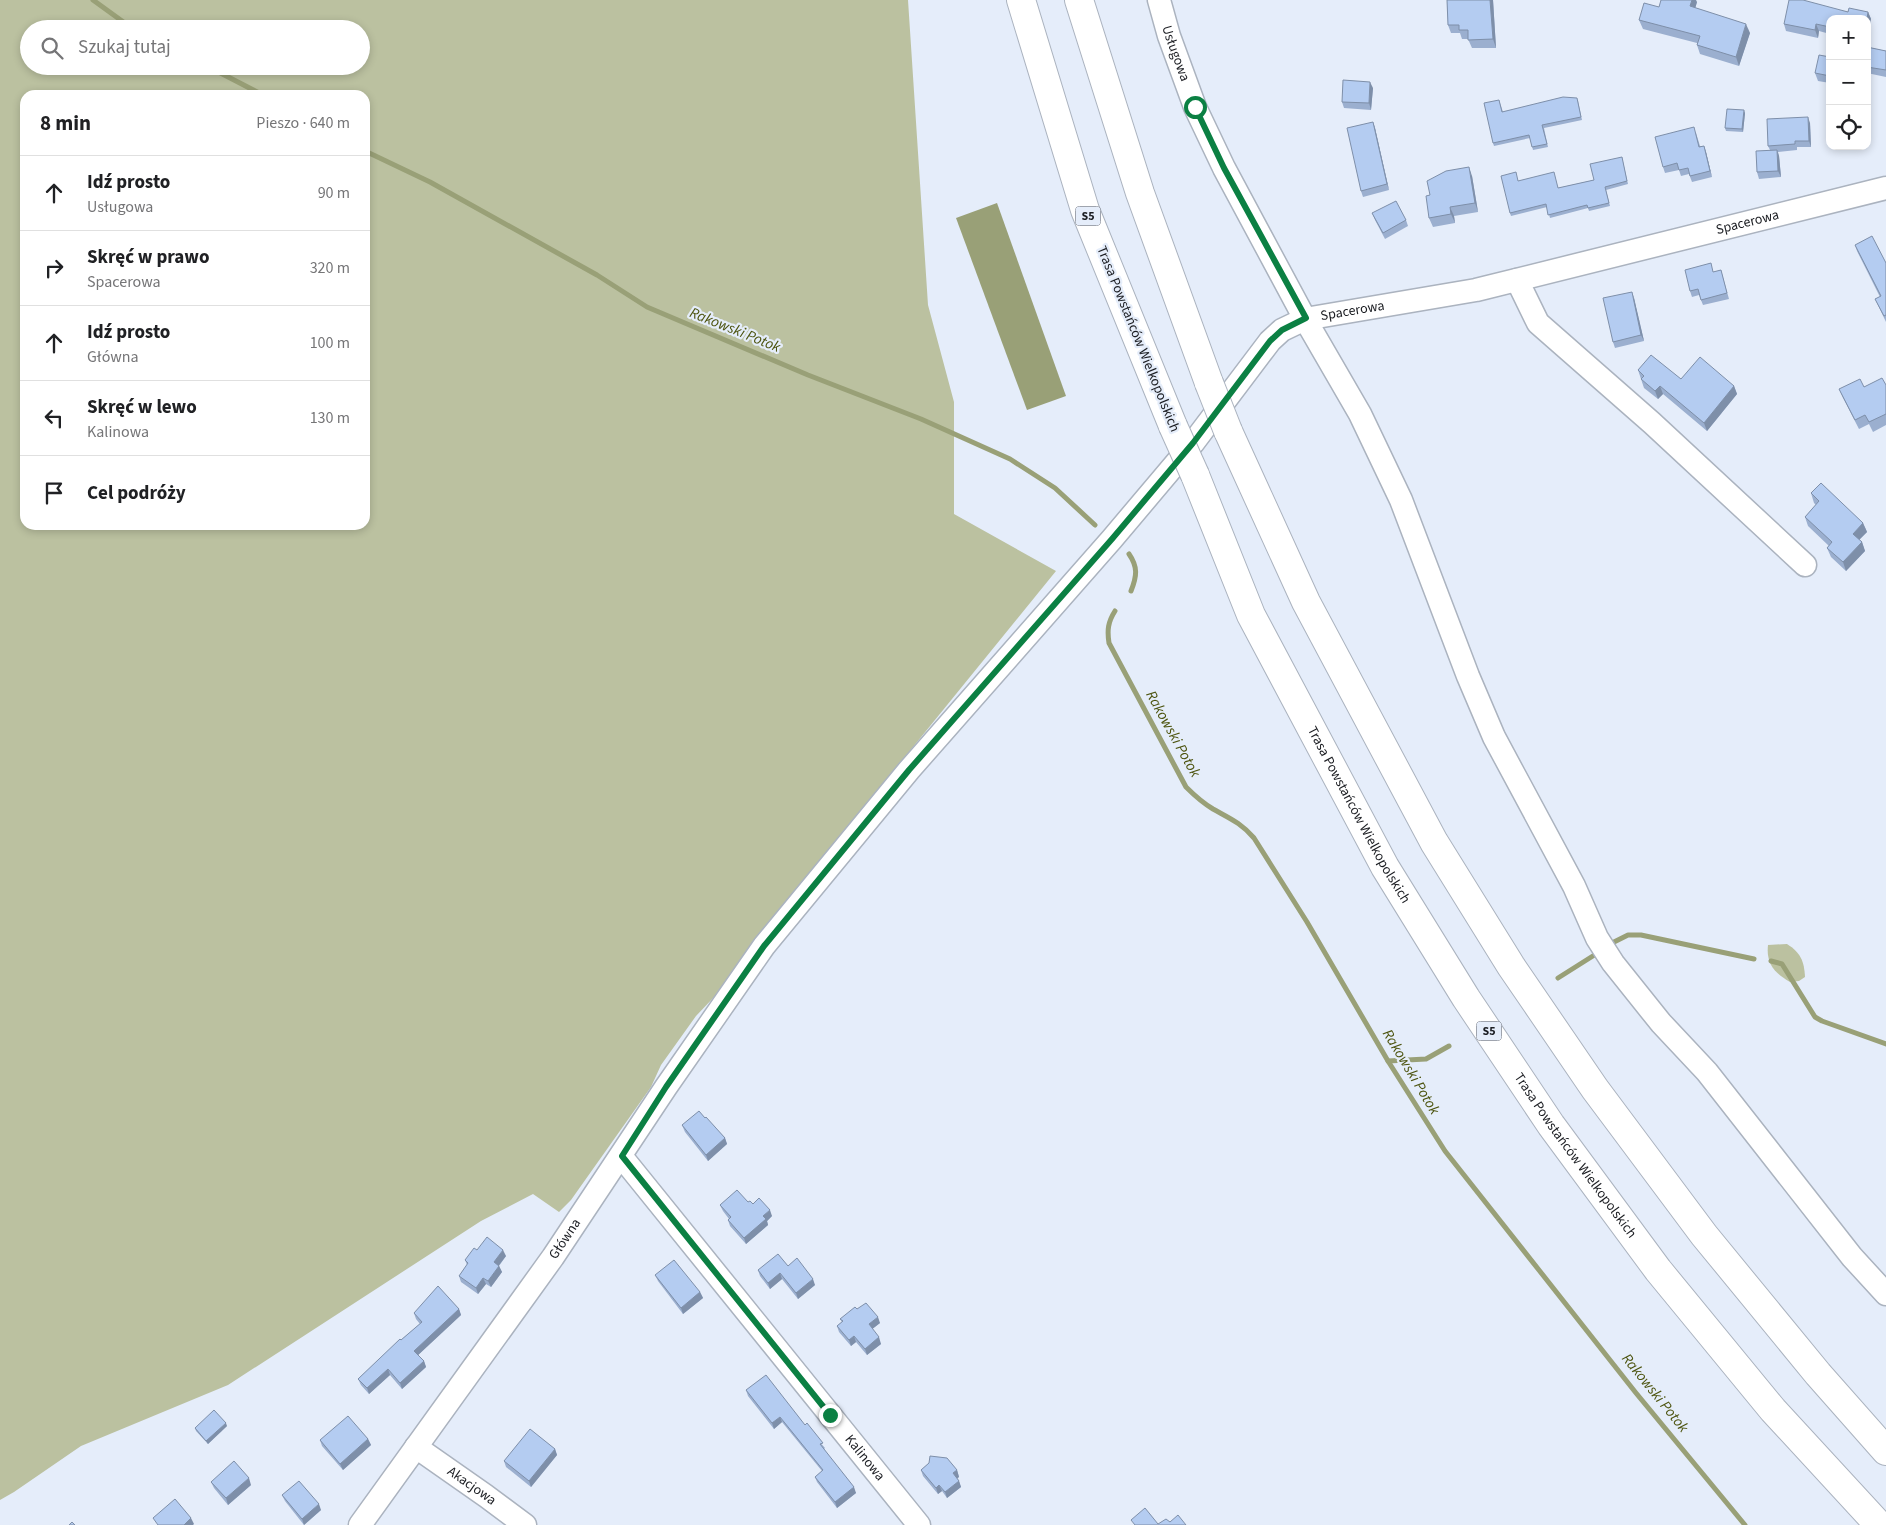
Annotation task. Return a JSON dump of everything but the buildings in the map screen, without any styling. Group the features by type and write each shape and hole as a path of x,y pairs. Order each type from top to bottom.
{"highway":[{"name":"Trasa Powstańców Wielkopolskich","path":"1021,0 1085,210 1251,615 1385,867 1466,998 1551,1125 1658,1270 1773,1410 1879,1525"},
{"path":"1079,0 1140,193 1228,430 1310,610 1434,842 1511,966 1595,1089 1704,1235 1818,1374 1886,1451"}],"street":[{"name":"Usługowa","path":"1159,0 1169,36 1195,107 1224,168 1360,414 1401,500 1468,676 1494,737 1574,886 1597,938 1613,963 1660,1023 1707,1072 1852,1258 1886,1294"},
{"name":"Spacerowa","path":"764,946 909,770 1188,450 1270,341 1282,330 1306,318 1476,290 1886,188"},
{"path":"1517,280 1538,323 1652,423 1805,564"},
{"name":"Główna","path":"360,1525 553,1257 622,1156 666,1087 764,946"},
{"name":"Kalinowa","path":"622,1156 684,1236 919,1525"},
{"name":"Akacjowa","path":"416,1447 525,1525"}],"shaded area":[{"path":"0,0 908,0 928,305 954,402 954,514 1056,571 809,875 716,995 696,1016 661,1065 651,1087 571,1200 559,1212 533,1194 481,1221 228,1385 81,1446 0,1500"},
{"path":"997,203 1066,396 1027,410 956,218"},
{"path":"1787,944 1799,954 1803,962 1805,977 1799,981 1790,982 1784,979 1772,967 1768,957 1768,945"}],"waterway":[{"name":"Rakowski Potok","path":"93,0 121,20"},
{"name":"Rakowski Potok","path":"224,75 253,90"},
{"name":"Rakowski Potok","path":"370,153 430,182 597,275 647,307 808,375 921,419 1010,459 1055,488 1095,525"},
{"name":"Rakowski Potok","path":"1129,554 1136,572 1131,591"},
{"name":"Rakowski Potok","path":"1115,611 1109,626 1109,643 1186,787 1213,809 1240,825 1254,838 1307,922 1388,1061 1445,1151 1636,1393 1745,1525"},
{"path":"1612,943 1628,935 1641,935 1754,959"},
{"path":"1558,978 1596,954"},
{"path":"1771,961 1782,964 1815,1017 1886,1044"},
{"path":"1388,1061 1426,1059 1449,1046"}],"route":[{"path":"830,1415 684,1236 622,1156 666,1087 764,946 909,770 1112,539 1193,443 1270,341 1282,330 1306,318 1224,168 1195,107"}]}
